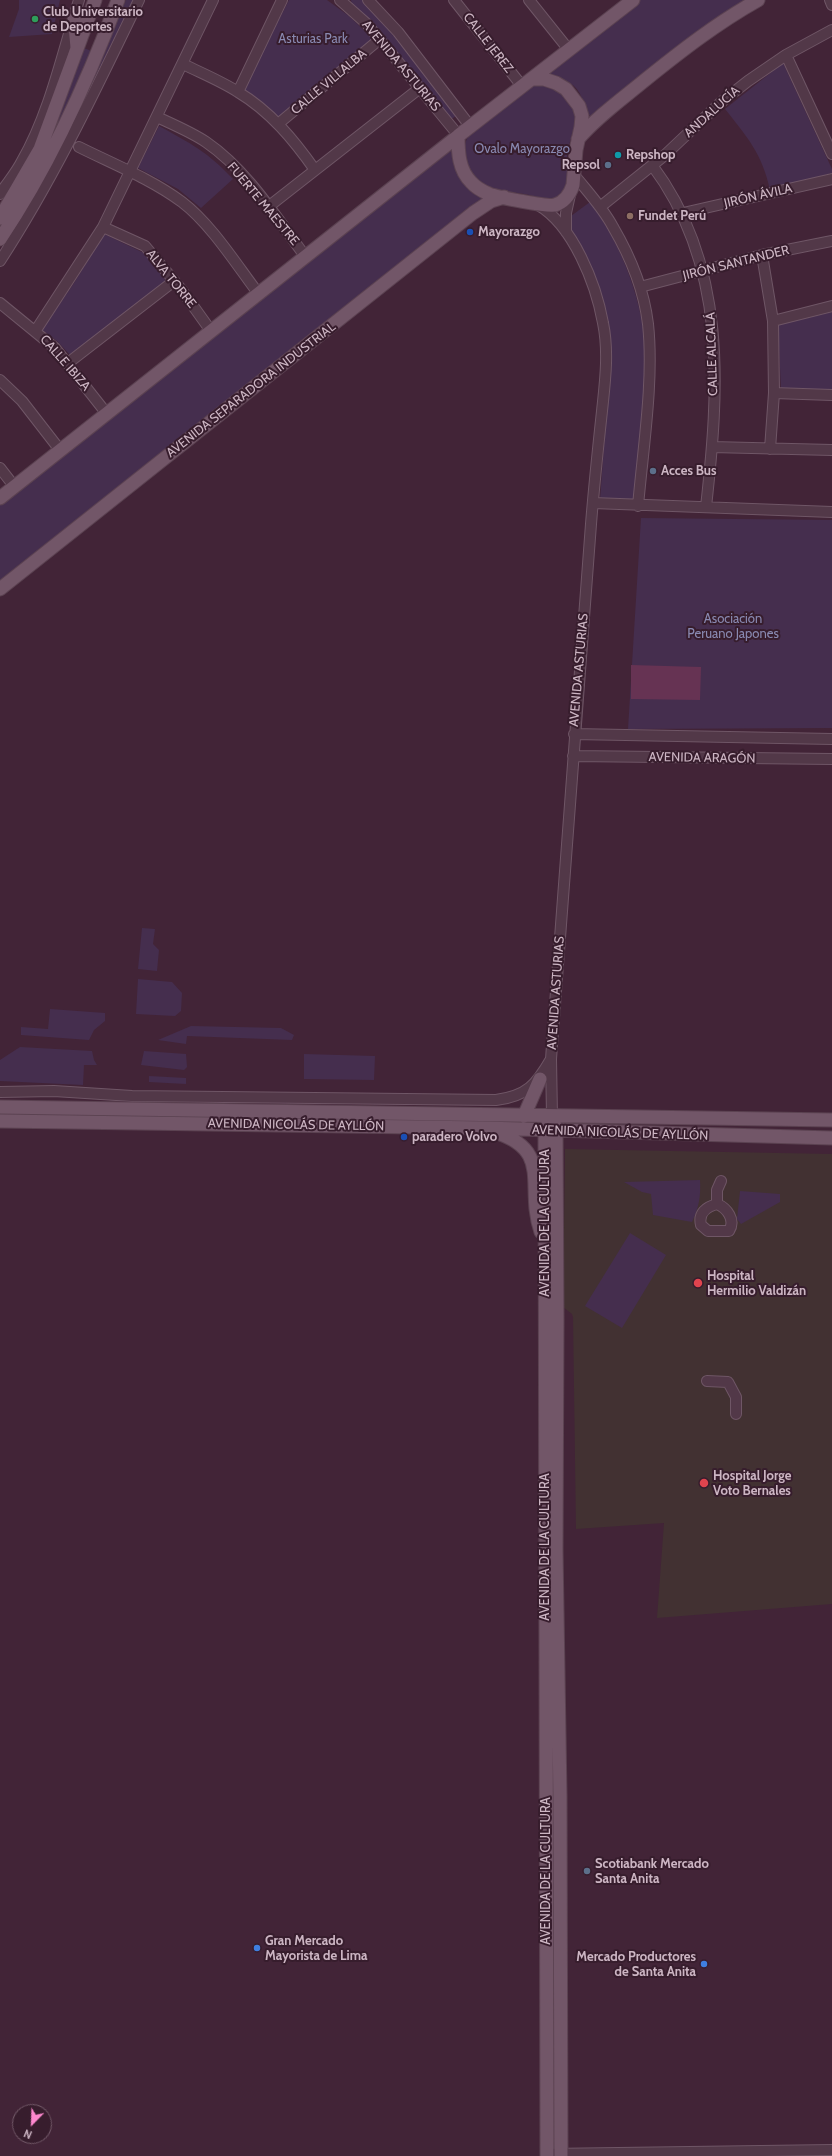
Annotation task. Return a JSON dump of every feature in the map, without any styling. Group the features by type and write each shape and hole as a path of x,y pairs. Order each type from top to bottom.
{"main road":[{"path":"95,0 96,21 106,32"},
{"path":"0,218 40,148 95,0"},
{"path":"0,239 41,171 68,119 95,62 118,0"},
{"path":"0,498 470,126 633,0"},
{"path":"578,139 604,113 692,42 738,11 758,0"},
{"path":"74,16 77,51"},
{"path":"458,136 460,162 470,182 478,189 490,195 537,205 557,205 570,194 574,176 582,116 574,97 556,83 544,79 527,83"},
{"name":"AVENIDA SEPARADORA INDUSTRIAL","path":"0,589 473,213 504,197"},
{"path":"524,1116 540,1079"},
{"name":"AVENIDA NICOLÁS DE AYLLÓN","path":"0,1107 832,1120"},
{"name":"AVENIDA DE LA CULTURA","path":"552,1116 545,1244 560,1804 561,2155"},
{"name":"AVENIDA NICOLÁS DE AYLLÓN","path":"0,1122 484,1128 701,1136 832,1138"},
{"path":"484,1128 519,1142 531,1157 536,1219 545,1244"},
{"name":"AVENIDA DE LA CULTURA","path":"547,2155 550,1427 558,1321 551,1130"}],"street":[{"path":"0,194 22,161 36,132 51,91 79,0"},
{"path":"0,261 38,200 69,143 139,0"},
{"path":"36,330 103,226 213,0"},
{"path":"238,92 282,0"},
{"name":"AVENIDA ASTURIAS","path":"342,0 380,39 458,136"},
{"name":"AVENIDA ASTURIAS","path":"368,0 398,32 470,126"},
{"name":"CALLE JEREZ","path":"454,0 527,83"},
{"path":"529,0 569,50"},
{"path":"830,0 832,5"},
{"name":"ANDALUCÍA","path":"600,207 652,165 720,103 786,55 832,30"},
{"name":"CALLE VILLALBA","path":"278,124 380,39"},
{"path":"786,55 832,154"},
{"path":"183,64 238,92 278,124 298,146 315,170"},
{"path":"268,207 420,88"},
{"name":"FUERTE MAESTRE","path":"157,117 207,143 241,174 305,256"},
{"path":"79,147 159,186 183,202 196,215 258,293"},
{"name":"CALLE ALCALÁ","path":"652,165 683,213 702,270 710,303 715,342 712,447 706,507"},
{"path":"574,176 613,225 627,253 640,287 648,322 650,360 638,506"},
{"name":"JIRÓN ÁVILA","path":"683,213 832,179"},
{"name":"AVENIDA ASTURIAS","path":"566,232 566,213 570,194"},
{"name":"AVENIDA ASTURIAS","path":"537,205 554,216 566,232 593,287 604,324 606,362 574,734 551,1059 552,1116"},
{"name":"ALVA TORRE","path":"103,226 142,244 174,281 211,330"},
{"name":"JIRÓN SANTANDER","path":"640,287 762,255 832,241"},
{"path":"762,255 773,321 774,393 770,449"},
{"path":"68,363 174,281"},
{"name":"CALLE IBIZA","path":"0,303 36,330 55,348 107,414"},
{"path":"773,321 832,306"},
{"path":"0,380 22,401 60,450"},
{"path":"774,393 832,395"},
{"path":"712,447 832,450"},
{"path":"0,468 14,486"},
{"path":"593,503 638,506 832,512"},
{"name":"AVENIDA ARAGÓN","path":"574,734 832,739"},
{"name":"AVENIDA ARAGÓN","path":"573,756 832,759"},
{"path":"0,1092 54,1091 132,1096 496,1100 512,1098 522,1094 540,1079 551,1059"},
{"path":"717,1204 717,1190 721,1181"},
{"path":"707,1382 728,1382 736,1397 736,1414"},
{"path":"547,2155 832,2150"}],"shaded area":[{"path":"631,665 701,667 700,700 631,699"},
{"path":"565,1149 832,1154 832,1604 657,1618 664,1523 576,1529 573,1317 572,1314 563,1307"}],"green space":[{"name":"Club Universitario de Deportes","path":"19,0 60,0 52,34 9,37 19,9"},
{"path":"126,0 133,0 82,104 69,123"},
{"name":"Asturias Park","path":"289,0 327,0 349,16 373,39 279,117 243,90"},
{"path":"351,0 362,0 371,7 456,116 450,120 352,5"},
{"path":"639,0 747,0 593,119 586,111 580,94 574,86 560,78 544,75"},
{"path":"84,48 94,52 34,174"},
{"path":"783,63 832,169 832,173 770,190 763,166 753,146 725,109"},
{"name":"Ovalo Mayorazgo","path":"541,84 549,87 568,99 574,112 574,129 567,155 569,177 566,192 557,198 546,199 498,190 482,184 470,172 465,156 467,140 471,132 532,85"},
{"path":"159,126 207,155 233,179 201,208 178,189 138,168"},
{"path":"453,149 488,198 0,587 0,503"},
{"path":"590,202 613,238 630,276 645,338 647,365 635,502 600,500 611,351 604,303 571,228 571,216"},
{"path":"104,234 144,253 166,281 71,356 57,341 42,330 74,283"},
{"path":"832,312 832,389 781,389 778,325"},
{"name":"Asociación Peruano Japones","path":"641,518 832,520 832,728 628,729"},
{"path":"142,928 155,929 153,944 159,950 157,971 138,969"},
{"path":"138,979 172,982 182,993 181,1011 175,1016 136,1014"},
{"path":"50,1009 105,1013 105,1021 94,1030 89,1040 21,1035 21,1027 48,1029"},
{"path":"191,1026 281,1028 294,1035 292,1040 187,1036 186,1044 158,1040"},
{"path":"20,1047 92,1051 97,1065 84,1065 83,1085 0,1081 0,1060"},
{"path":"144,1051 186,1054 187,1067 184,1070 141,1065"},
{"path":"304,1054 375,1056 374,1080 304,1079"},
{"path":"149,1076 186,1078 186,1084 149,1082"},
{"path":"700,1180 699,1201 692,1222 653,1215 651,1194 642,1192 624,1182"},
{"path":"740,1191 780,1194 780,1202 741,1224 737,1219"},
{"path":"630,1233 666,1255 622,1328 585,1306"}],"place":[{"name":"Club Universitario de Deportes","path":"35,19"},
{"name":"Repshop","path":"618,155"},
{"name":"Repsol","path":"608,165"},
{"name":"Fundet Perú","path":"630,216"},
{"name":"Mayorazgo","path":"470,232"},
{"name":"Acces Bus","path":"653,471"},
{"name":"paradero Volvo","path":"404,1137"},
{"name":"Hospital Hermilio Valdizán","path":"698,1283"},
{"name":"Hospital Jorge Voto Bernales","path":"704,1483"},
{"name":"Scotiabank Mercado Santa Anita","path":"587,1871"},
{"name":"Gran Mercado Mayorista de Lima","path":"257,1948"},
{"name":"Mercado Productores de Santa Anita","path":"704,1964"}]}
